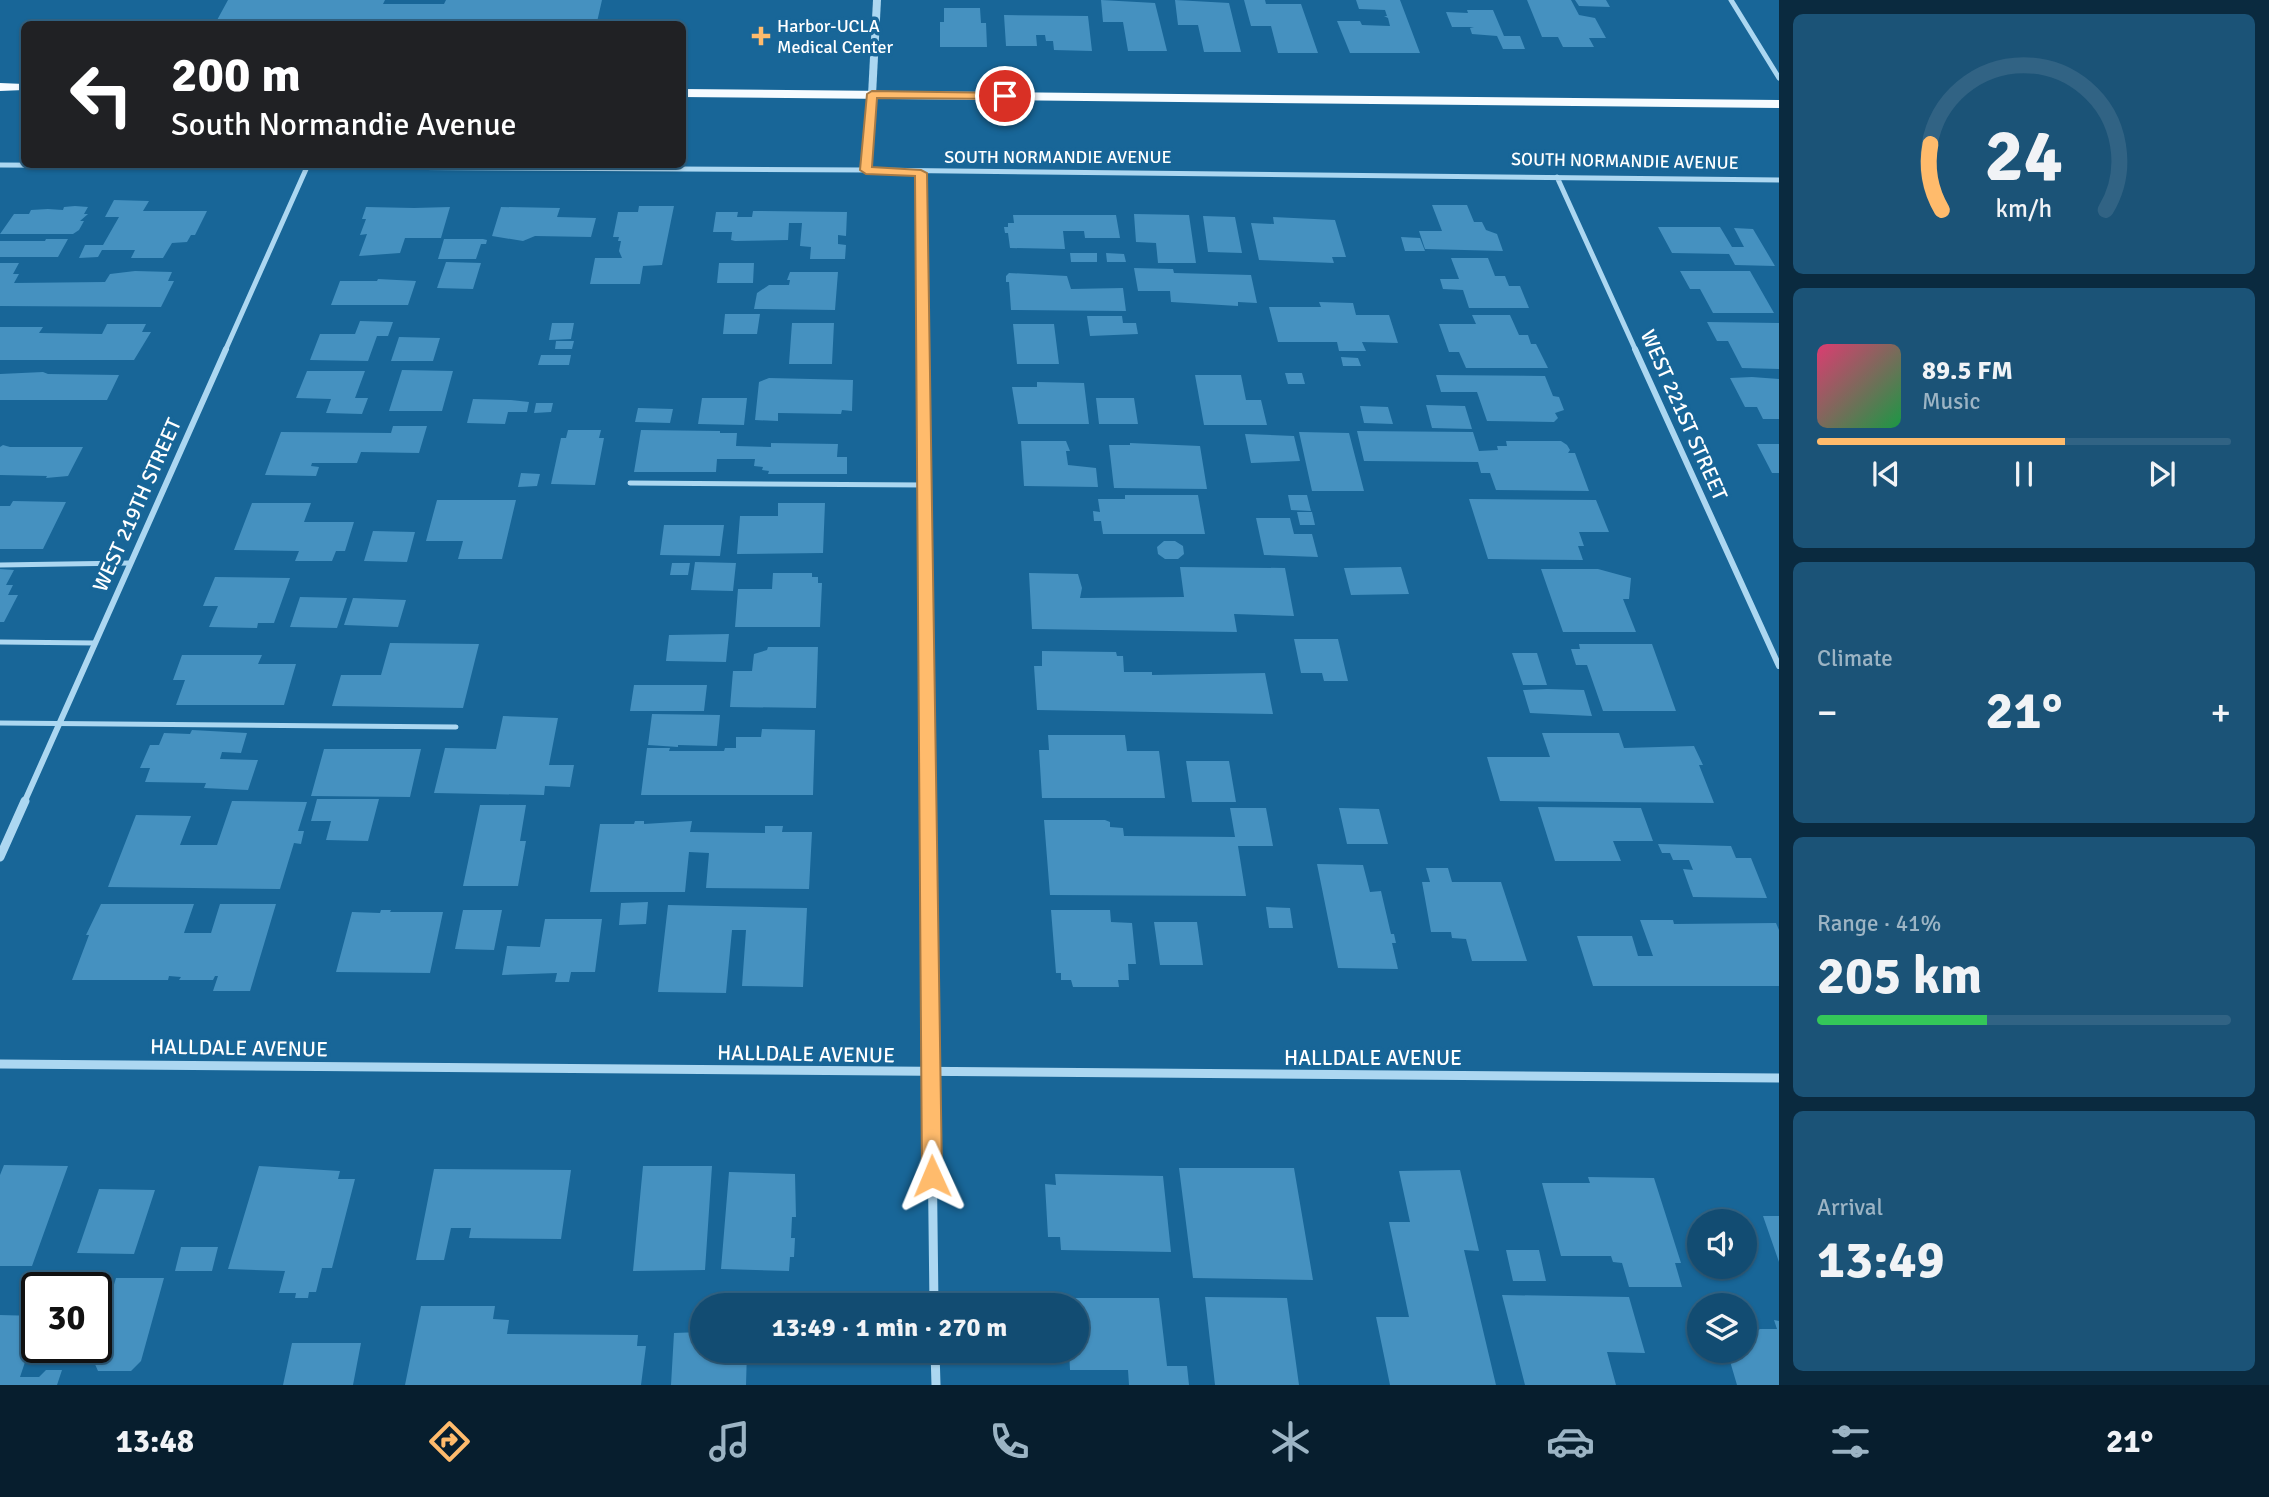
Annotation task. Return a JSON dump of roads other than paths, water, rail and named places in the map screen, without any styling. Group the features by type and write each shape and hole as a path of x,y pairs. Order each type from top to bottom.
{"main road":[{"path":"0,87 21,87"},
{"path":"686,93 1779,104"}],"street":[{"path":"866,170 877,0"},
{"path":"1731,0 1779,78"},
{"name":"SOUTH NORMANDIE AVENUE","path":"0,165 21,165"},
{"name":"WEST 219TH STREET","path":"0,857 307,168"},
{"name":"SOUTH NORMANDIE AVENUE","path":"493,168 1779,180"},
{"path":"921,173 934,1293"},
{"name":"WEST 221ST STREET","path":"1557,177 1779,666"},
{"name":"HALLDALE AVENUE","path":"0,1063 930,1073 1779,1078"},
{"path":"935,1363 936,1385"}],"lane":[{"path":"630,483 924,485"},
{"path":"0,565 130,563"},
{"path":"0,642 95,643"},
{"path":"0,723 456,727"}],"place":[{"name":"Harbor-UCLA Medical Center","path":"761,36"}]}
